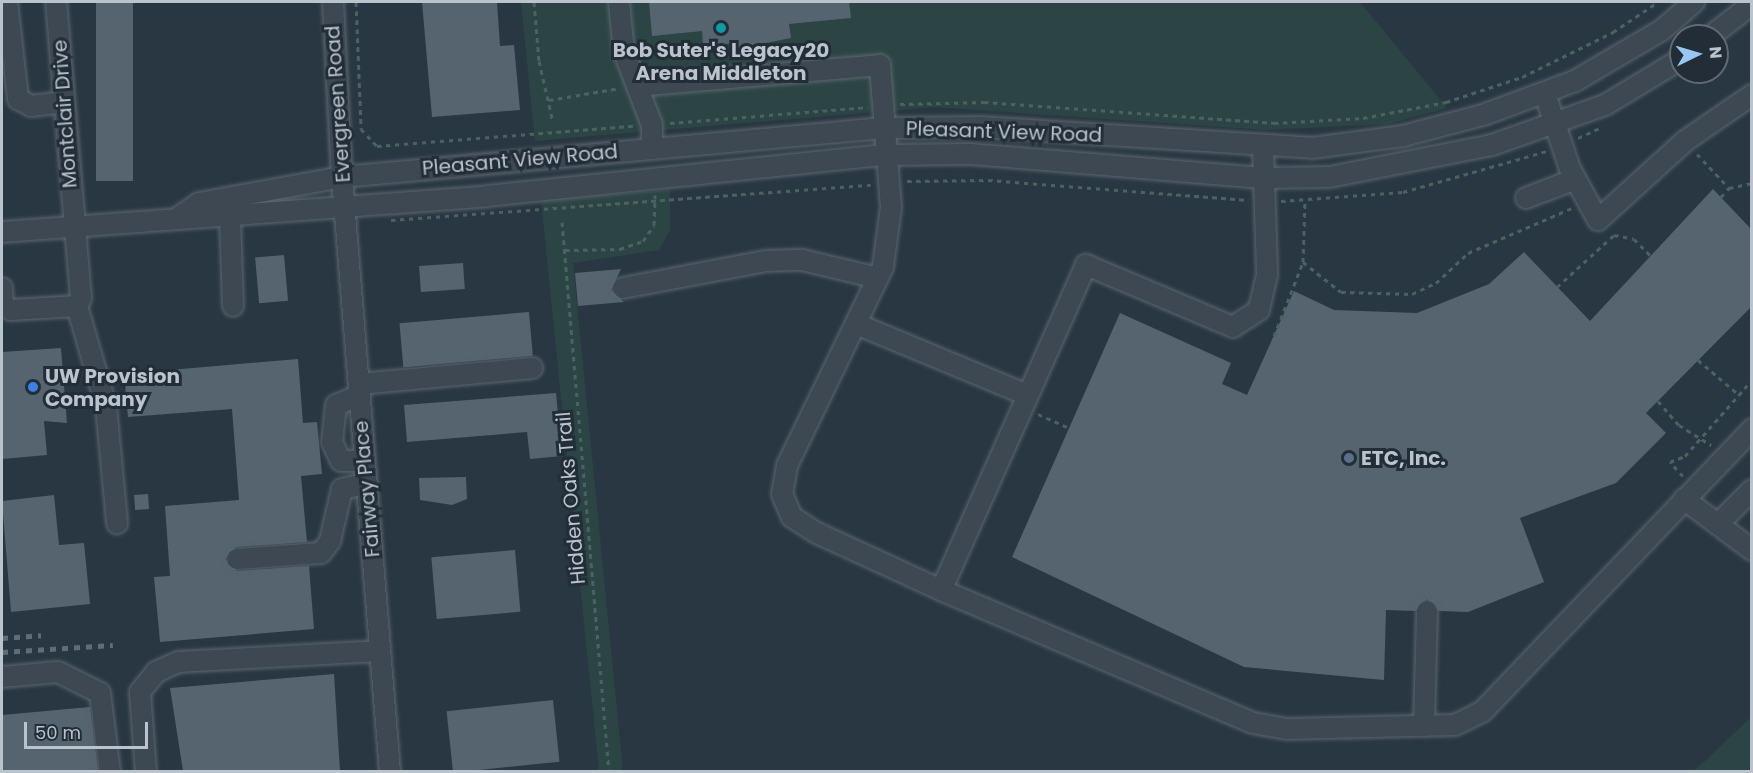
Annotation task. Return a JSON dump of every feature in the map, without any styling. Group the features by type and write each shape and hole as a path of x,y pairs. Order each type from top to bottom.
{"street":[{"path":"7,2 18,99 32,106 64,102"},
{"name":"Montclair Drive","path":"56,2 74,227 77,306 106,406 117,523"},
{"name":"Evergreen Road","path":"333,2 344,207"},
{"path":"619,2 624,52 652,125 652,148"},
{"name":"Pleasant View Road","path":"180,216 199,203 342,177 884,128 981,126 1312,148 1403,136 1545,94 1662,30 1694,2"},
{"path":"1727,24 1744,11"},
{"path":"637,86 880,65 889,183 889,238 878,278 859,325 788,466 782,494 792,517 817,533 941,590 1253,723 1287,729 1455,725 1482,712 1752,429"},
{"name":"Pleasant View Road","path":"2,232 180,216 230,218 887,155 969,154 1265,178 1330,177 1455,155 1554,123 1605,105 1669,66"},
{"path":"1545,94 1560,146 1598,220 1685,141 1752,95"},
{"path":"941,590 1086,265 1233,327 1259,310 1267,275 1263,145"},
{"path":"1526,198 1576,179"},
{"name":"Fairway Place","path":"344,207 390,771"},
{"path":"230,218 233,306"},
{"path":"623,288 766,261 802,260 878,278"},
{"path":"2,288 3,305 11,310 77,306"},
{"path":"859,325 1024,401"},
{"path":"365,461 341,461 332,442 336,405 359,389 532,368"},
{"path":"237,560 321,553 330,540 342,489 367,483"},
{"path":"1718,524 1752,490"},
{"path":"1690,493 1718,524 1752,550"},
{"path":"1424,726 1427,611"},
{"path":"146,771 140,692 156,672 178,662 380,651"},
{"path":"2,677 58,672 100,693 111,771"}],"path":[{"path":"356,2 361,129 371,143 387,147 883,105 984,102 1274,123 1363,118 1446,102 1522,76 1594,42 1658,2"},
{"path":"534,2 553,122"},
{"path":"549,100 637,86"},
{"path":"390,203 391,224 889,183 988,180 1266,201 1305,200 1440,184 1560,146 1607,124"},
{"path":"1685,141 1729,188"},
{"path":"387,147 388,172"},
{"path":"565,250 620,249 644,241 654,225 654,179"},
{"path":"1721,197 1729,188 1752,183"},
{"path":"1274,336 1303,262 1305,200"},
{"path":"1303,262 1341,292 1412,294 1436,283 1468,253 1573,207"},
{"name":"Hidden Oaks Trail","path":"562,222 609,771"},
{"path":"1557,287 1614,235 1634,239 1651,256"},
{"path":"1698,360 1738,394"},
{"path":"1690,493 1670,462 1685,456 1700,434 1752,380"},
{"path":"1024,401 1069,428"},
{"path":"1658,401 1679,425 1700,434 1724,457"}],"green space":[{"path":"521,2 1360,2 1447,108 1388,124 1267,130 934,107 535,141"},
{"path":"670,190 670,230 659,250 573,263 623,771 599,771 541,200"},
{"path":"1751,717 1751,771 1693,771 1705,761"}],"building":[{"path":"96,2 133,2 133,181 96,181"},
{"path":"422,2 497,2 500,46 514,45 520,110 432,117"},
{"name":"Bob Suter's Legacy20 Arena Middleton","path":"649,2 849,2 851,18 789,24 791,38 736,49 735,43 703,46 702,31 652,36"},
{"name":"ETC, Inc.","path":"1713,189 1752,230 1752,306 1646,413 1666,433 1616,483 1520,518 1544,582 1468,612 1439,611 1427,599 1415,611 1386,610 1384,680 1244,667 1012,557 1120,313 1231,363 1222,384 1247,395 1294,291 1334,310 1417,313 1489,284 1524,252 1590,321"},
{"path":"284,255 288,301 259,303 255,258"},
{"path":"463,263 465,289 421,292 419,266"},
{"path":"621,269 611,290 624,302 578,306 575,273"},
{"path":"529,312 533,356 403,367 399,323"},
{"name":"UW Provision Company","path":"61,348 67,423 44,421 47,455 2,459 2,352"},
{"path":"298,359 303,423 317,422 322,474 301,476 307,542 236,547 225,559 237,571 309,566 314,629 160,642 154,577 170,576 165,506 239,500 232,409 128,417 124,374"},
{"path":"556,393 562,456 530,459 527,432 407,442 404,405"},
{"path":"466,477 467,499 452,505 420,500 419,478"},
{"path":"148,494 149,509 135,510 134,495"},
{"path":"54,495 59,545 84,543 90,604 11,612 2,501"},
{"path":"515,550 520,612 437,619 431,557"},
{"path":"334,674 340,771 183,771 170,688"},
{"path":"553,700 559,762 453,772 447,711"},
{"path":"90,707 98,771 2,771 2,715"}],"railway":[{"path":"2,638 41,635"},
{"path":"2,652 113,645"}],"place":[{"name":"Bob Suter's Legacy20 Arena Middleton","path":"721,28"},
{"name":"UW Provision Company","path":"33,387"},
{"name":"ETC, Inc.","path":"1349,458"}]}
